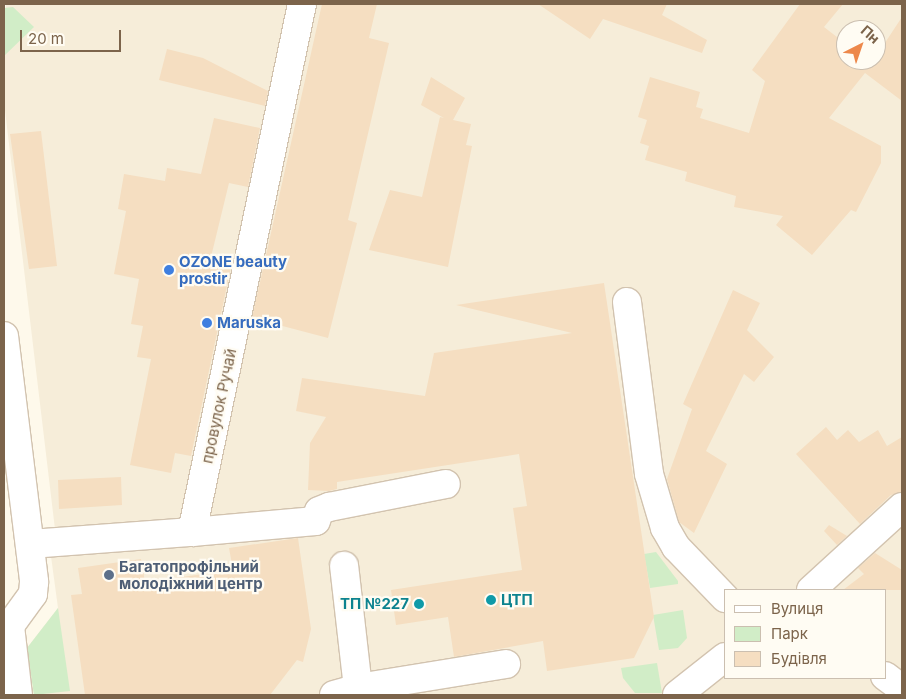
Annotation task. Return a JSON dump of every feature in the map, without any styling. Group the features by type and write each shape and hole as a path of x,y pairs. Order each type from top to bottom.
{"street":[{"name":"провулок Ручай","path":"192,532 302,4"},
{"path":"627,302 649,474 665,528 676,546 724,597"},
{"path":"4,336 31,544 33,594 7,626 18,695"},
{"path":"31,544 192,532 316,520 319,511 329,506 446,484"},
{"path":"812,589 902,506"},
{"path":"344,566 346,692 506,664"},
{"path":"677,695 724,658"},
{"path":"886,677 902,689"}],"shaded area":[{"path":"6,4 902,4 902,695 34,695 27,648 58,608 50,549 57,546 4,102"}],"green space":[{"path":"13,7 34,27 4,56 4,8"},
{"path":"656,552 678,581 678,584 650,588 644,554"},
{"path":"58,608 70,691 34,695 27,648"},
{"path":"683,610 687,638 678,648 659,650 653,615"},
{"path":"657,663 662,693 635,693 623,678 621,668"}],"building":[{"path":"322,4 377,4 369,38 389,43 348,220 357,223 328,338 252,318"},
{"path":"538,4 667,4 662,15 707,40 702,53 603,19 590,39"},
{"path":"800,4 843,4 824,27 836,36 836,70 886,70 886,41 902,17 902,101 865,73 829,118 881,146 881,163 856,212 851,210 812,255 776,225 783,216 734,207 736,196 685,181 687,172 645,160 649,146 640,143 647,120 638,117 650,77 700,92 696,107 703,109 700,118 749,133 765,81 752,70"},
{"path":"167,49 203,58 268,91 265,106 159,80"},
{"path":"431,77 465,98 453,120 471,124 466,145 472,146 448,267 369,250 390,190 422,197 440,117 444,118 421,105"},
{"path":"214,118 260,128 248,187 229,183 211,257 232,262 191,456 175,453 171,473 130,465 151,359 137,357 143,326 131,324 139,279 114,274 126,211 118,209 124,174 165,181 167,168 201,174"},
{"path":"41,131 57,266 29,269 10,134"},
{"path":"604,283 654,617 634,658 547,671 543,641 454,657 448,617 396,625 391,590 522,570 513,508 527,506 519,454 337,482 337,489 329,491 308,490 310,443 326,417 296,411 302,378 425,396 434,353 572,333 456,305"},
{"path":"733,290 760,303 747,330 774,357 754,382 744,374 706,451 727,464 694,533 679,522 667,479 692,409 683,404"},
{"path":"826,427 837,440 848,430 859,442 878,430 887,446 902,437 902,492 891,495 860,524 796,454"},
{"path":"121,477 122,505 59,509 58,480"},
{"path":"829,525 847,536 837,545 824,531"},
{"path":"298,538 311,629 303,662 297,660 270,695 85,695 71,595 82,594 78,568 141,559 145,582 233,570 229,548"},
{"path":"875,553 902,570 902,590 844,589 864,574 858,568"}],"place":[{"name":"OZONE beauty prostir","path":"169,270"},
{"name":"Maruska","path":"207,323"},
{"name":"Багатопрофільний молодіжний центр","path":"109,575"},
{"name":"ЦТП","path":"491,600"},
{"name":"ТП №227","path":"419,604"}]}
